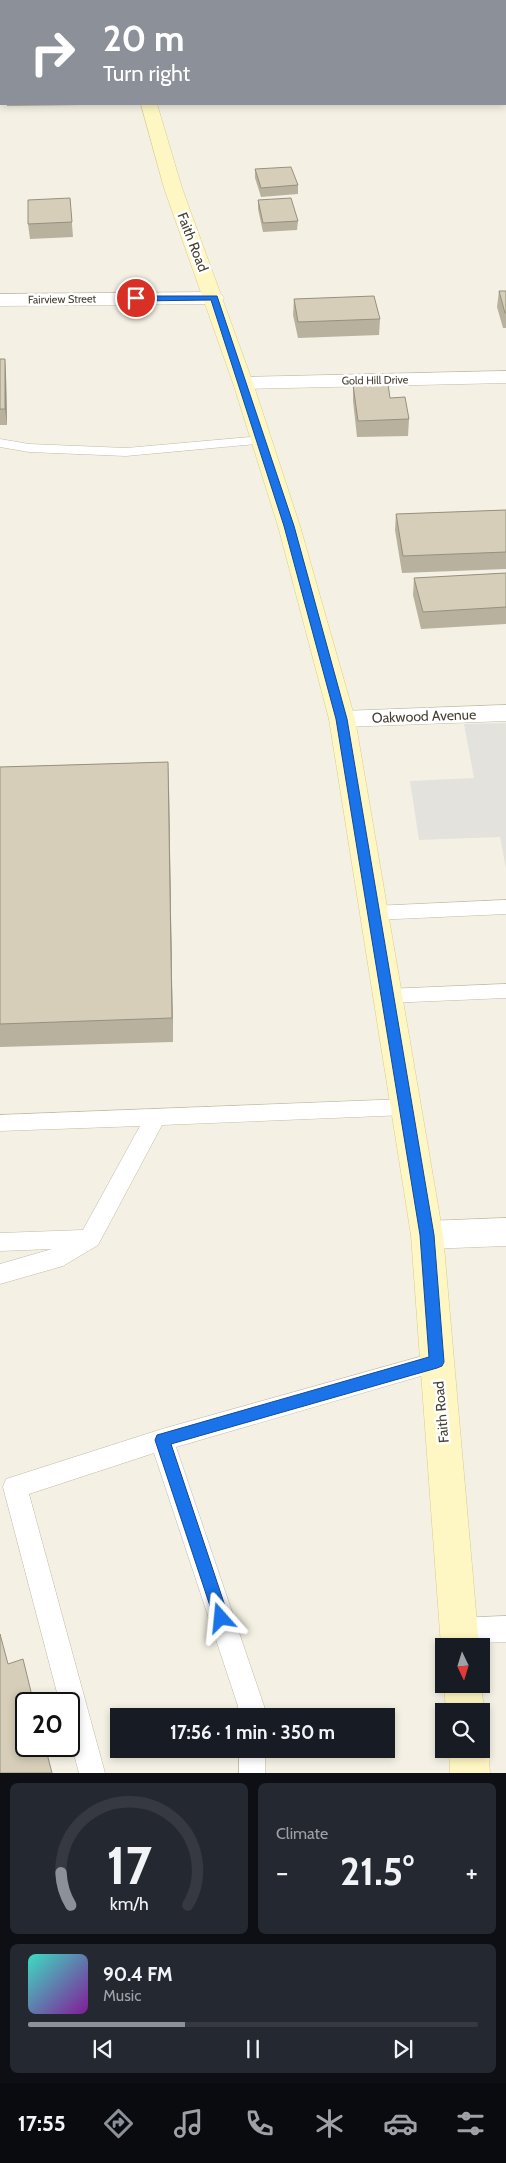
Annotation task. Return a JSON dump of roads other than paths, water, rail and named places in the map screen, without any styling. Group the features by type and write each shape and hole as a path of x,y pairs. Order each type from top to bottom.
{"main road":[{"name":"Faith Road","path":"149,105 176,196 244,383 289,526 342,719 427,1235 459,1638"},
{"path":"469,1758 470,1773"}],"street":[{"name":"Fairview Street","path":"0,300 214,298"},
{"name":"Gold Hill Drive","path":"244,383 506,377"},
{"name":"Oakwood Avenue","path":"342,719 506,714"},
{"path":"427,1235 506,1232"}],"lane":[{"path":"0,443 29,448 126,452 262,440"},
{"path":"374,913 506,907"},
{"path":"387,996 506,991"},
{"path":"0,1123 406,1107"},
{"path":"0,1274 55,1259 90,1238 156,1117"},
{"path":"0,1242 90,1238"},
{"path":"92,1773 15,1487 162,1440 437,1362"},
{"path":"162,1440 251,1708"},
{"path":"464,1638 506,1629"},
{"path":"252,1758 252,1773"}]}
